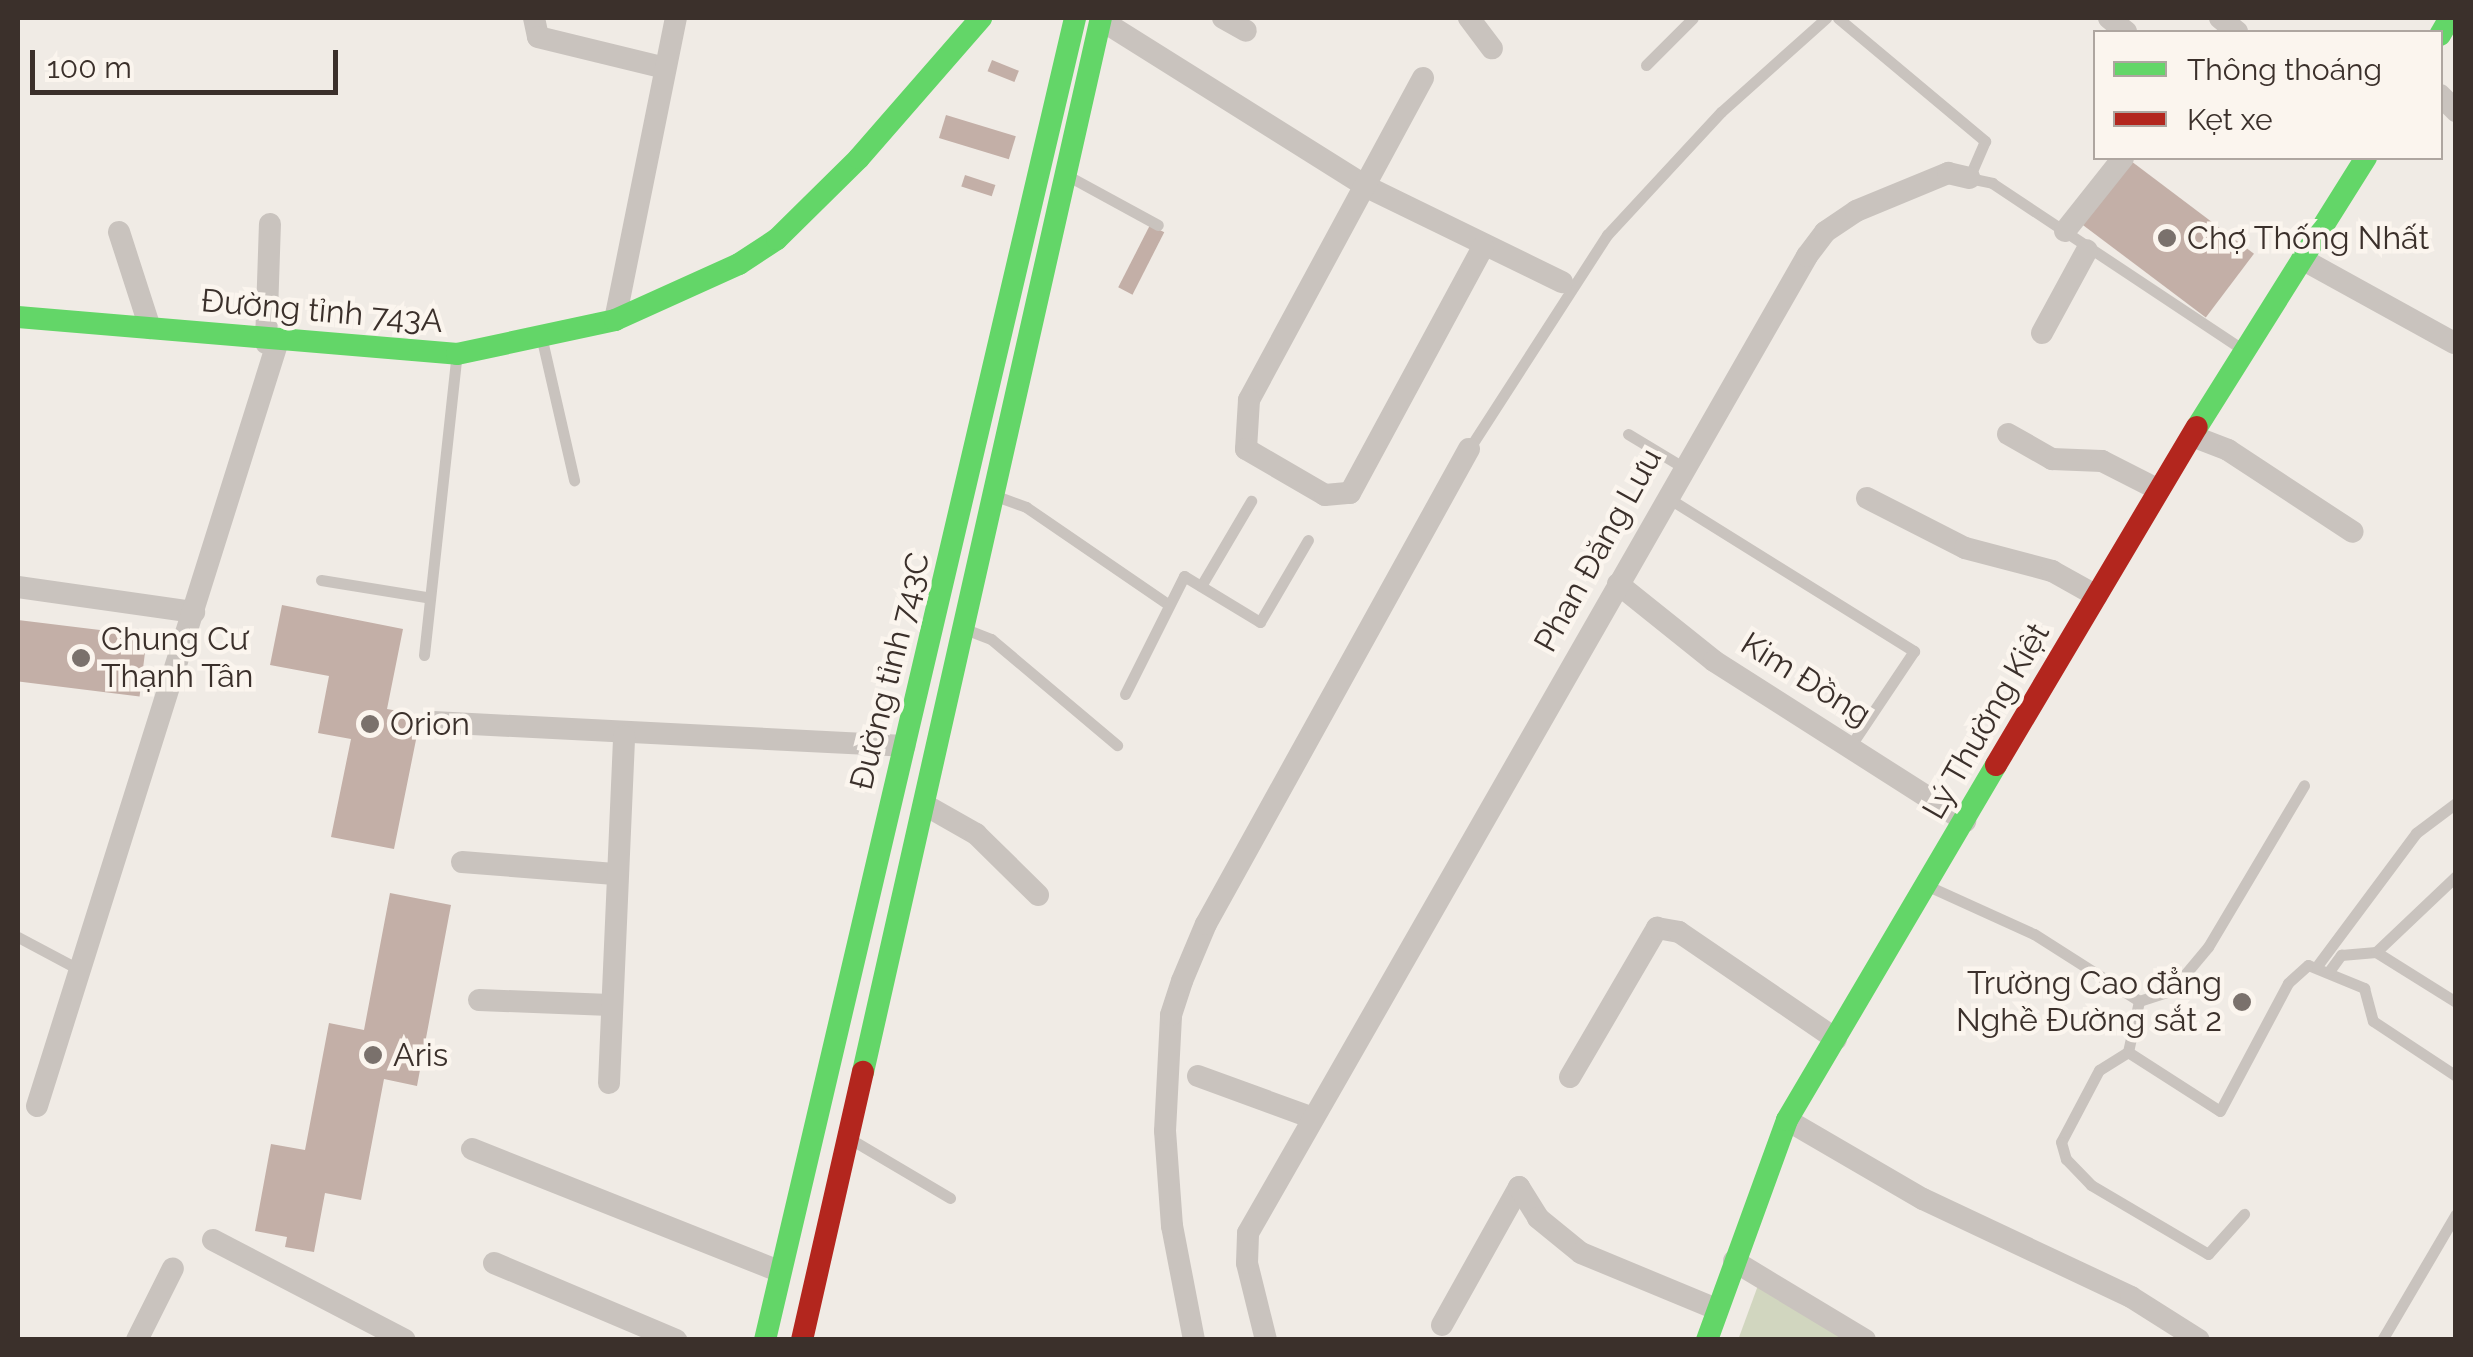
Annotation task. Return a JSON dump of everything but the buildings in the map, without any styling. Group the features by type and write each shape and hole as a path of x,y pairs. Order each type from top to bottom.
{"main road":[{"name":"Đường tỉnh 743A","path":"18,317 271,343 456,354 542,340 616,320 739,264 777,239 859,158 981,18"},
{"name":"Đường tỉnh 743C","path":"765,1340 1075,18"},
{"name":"Đường tỉnh 743C","path":"802,1340 1101,19"},
{"name":"Lý Thường Kiệt","path":"1707,1340 1787,1120 2159,490 2365,160"}],"street":[{"path":"534,18 538,37 665,68"},
{"path":"616,320 676,18"},
{"path":"1223,18 1246,31"},
{"path":"1469,18 1492,48"},
{"path":"1101,19 1367,187 1562,282"},
{"path":"1423,78 1249,400 1246,449 1324,495 1350,493 1483,246"},
{"path":"2065,231 2120,160"},
{"name":"Phan Đăng Lưu","path":"1266,1340 1247,1264 1248,1233 1618,584 1664,495 1824,232 1948,172 1969,178"},
{"path":"37,1106 194,612 271,343 270,224"},
{"path":"119,232 150,328"},
{"path":"2042,333 2087,250"},
{"path":"2302,259 2454,344"},
{"path":"2008,434 2052,460 2102,462 2159,490"},
{"path":"2192,436 2228,450 2352,532"},
{"path":"1194,1340 1172,1226 1166,1132 1171,1016 1182,980 1206,924 1469,449"},
{"path":"1867,498 1965,548 2052,571 2097,596"},
{"name":"Kim Đồng","path":"1618,584 1714,660 1965,821"},
{"path":"18,587 194,612"},
{"path":"433,722 624,736 904,746"},
{"path":"609,1082 615,874 624,736"},
{"path":"925,805 976,834 1038,894"},
{"path":"462,862 615,874"},
{"path":"1570,1077 1656,928 1679,932 1836,1039"},
{"path":"479,1000 610,1006"},
{"path":"1198,1076 1312,1118"},
{"path":"1787,1120 1923,1199 2131,1298 2199,1340"},
{"path":"472,1149 779,1271"},
{"path":"1442,1325 1519,1187 1538,1218 1580,1253 1716,1309"},
{"path":"212,1240 405,1340"},
{"path":"1734,1261 1865,1340"},
{"path":"494,1263 676,1340"},
{"path":"137,1340 173,1268"}],"lane":[{"path":"1646,65 1693,18"},
{"path":"1469,449 1607,235 1721,112 1826,18"},
{"path":"1838,18 1985,141 1969,178 1992,183 2087,250 2246,352"},
{"path":"1066,175 1158,225"},
{"path":"542,340 574,480"},
{"path":"424,655 426,597 456,354"},
{"path":"1628,434 1682,466"},
{"path":"1664,495 1914,650 1851,746"},
{"path":"996,496 1026,508 1170,605"},
{"path":"1201,586 1251,502"},
{"path":"1125,694 1184,576 1260,622 1308,540"},
{"path":"321,580 426,597"},
{"path":"965,630 991,639 1117,745"},
{"path":"1928,886 2034,934 2139,1000 2172,990 2208,947 2304,785"},
{"path":"2323,968 2416,833 2456,803"},
{"path":"2376,952 2456,876"},
{"path":"18,937 80,970"},
{"path":"2323,968 2341,955 2376,952 2456,1002"},
{"path":"2128,1052 2220,1110 2288,983 2308,965 2364,988 2373,1021 2456,1076"},
{"path":"2139,1000 2128,1052 2098,1070 2061,1142 2066,1159 2092,1185 2208,1254 2244,1214"},
{"path":"848,1138 950,1198"},
{"path":"2382,1340 2456,1214"}],"green space":[{"path":"1760,1280 1851,1340 1738,1340"}],"traffic: fast":[{"path":"18,317 457,354 615,320 739,264 777,239 859,158 981,18"},
{"path":"765,1340 1075,18"},
{"path":"863,1072 1101,18"},
{"path":"2443,30 2450,18"},
{"path":"2197,427 2365,160"},
{"path":"1707,1340 1787,1120 1996,765"}],"traffic: jam":[{"path":"1996,765 2197,427"},
{"path":"802,1340 863,1072"}],"place":[{"name":"Chợ Thống Nhất","path":"2167,238"},
{"name":"Chung Cư Thạnh Tân","path":"81,658"},
{"name":"Orion","path":"370,724"},
{"name":"Trường Cao đẳng Nghề Đường sắt 2","path":"2242,1002"},
{"name":"Aris","path":"373,1055"}]}
